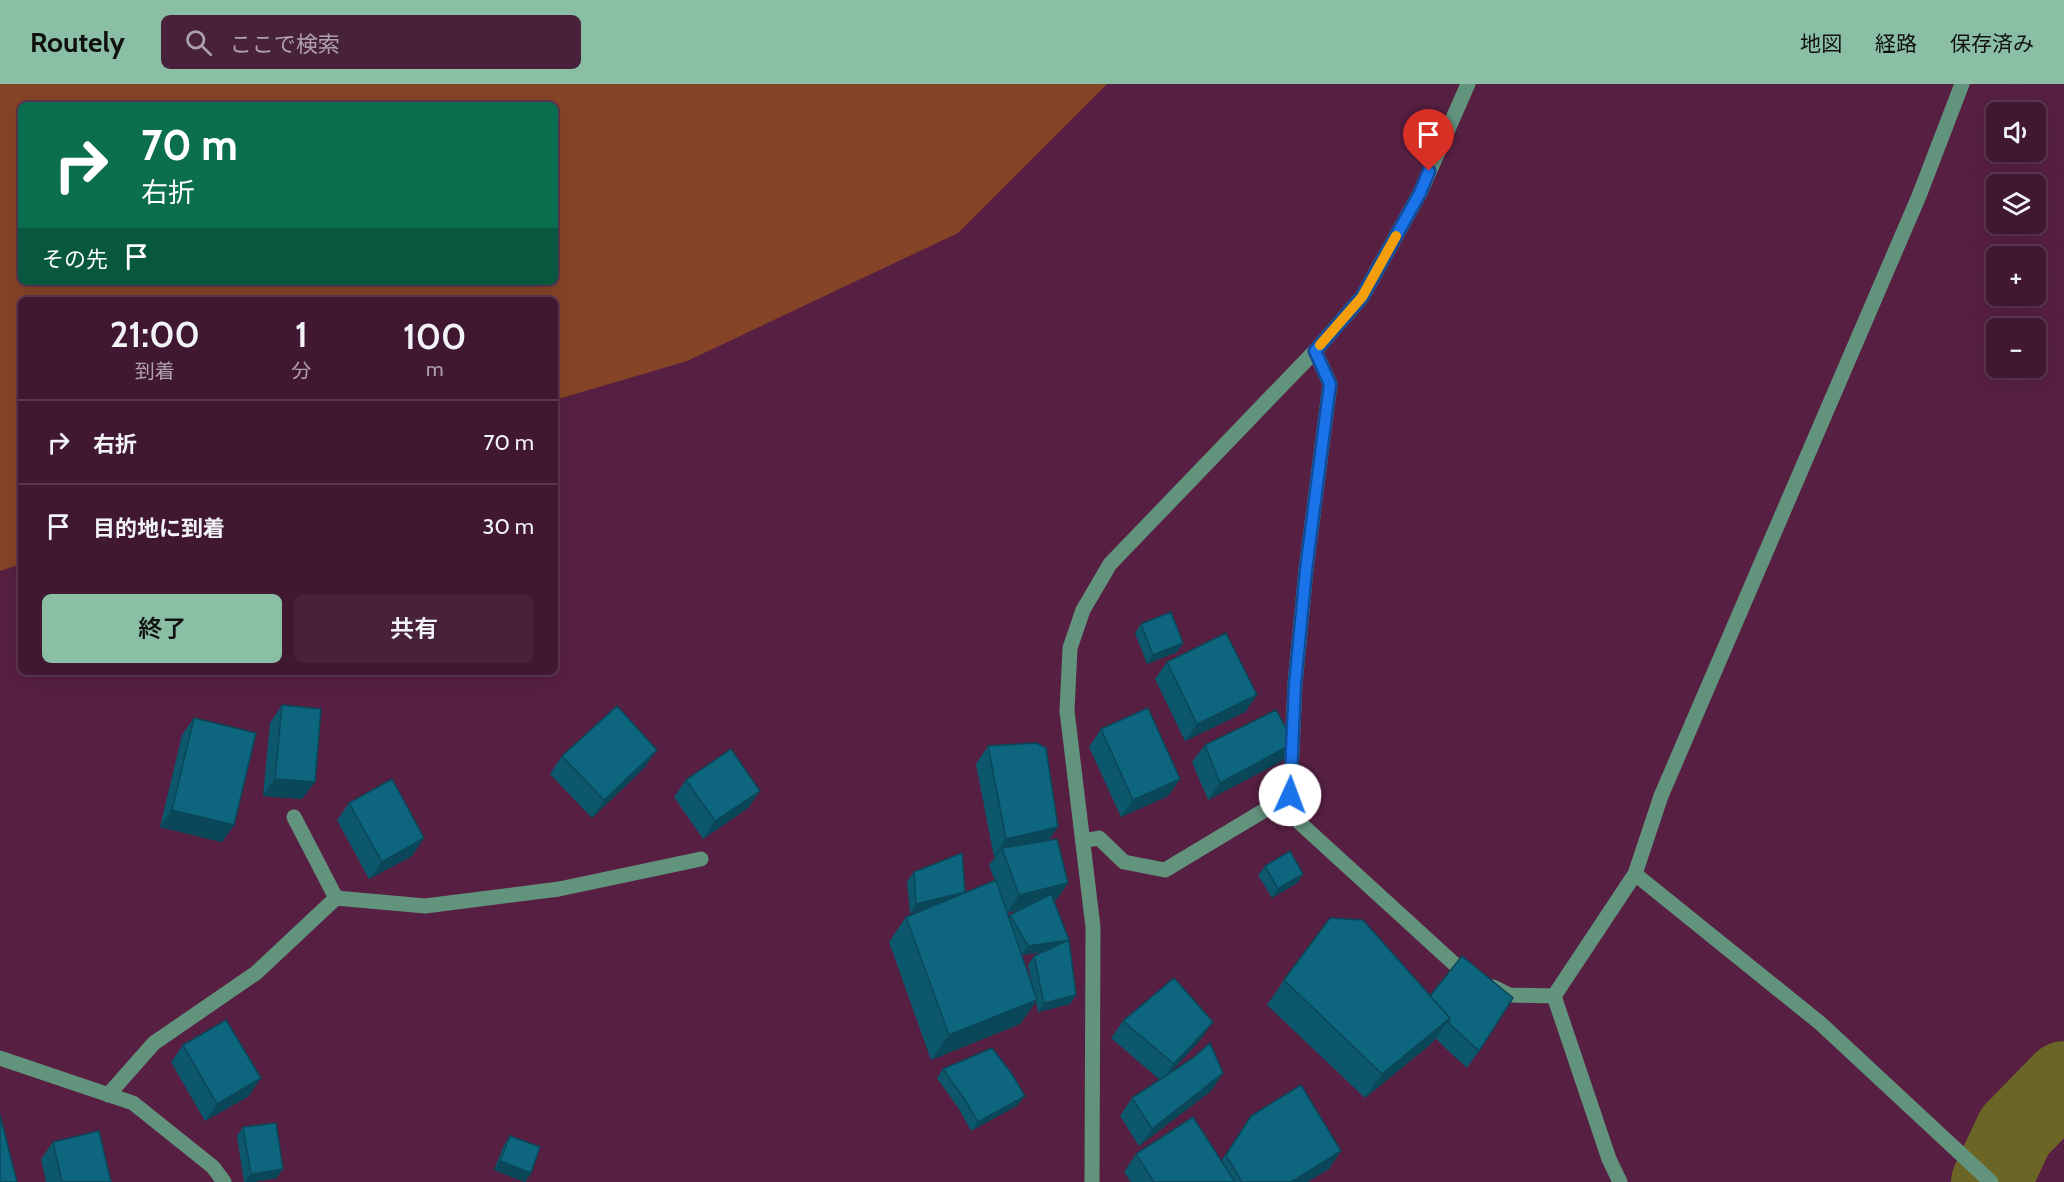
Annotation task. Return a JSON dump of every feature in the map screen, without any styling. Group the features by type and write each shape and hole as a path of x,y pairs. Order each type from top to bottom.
{"street":[{"path":"1092,1182 1093,927 1067,711 1070,648 1083,610 1110,564 1315,351 1362,297 1420,193 1468,84"},
{"path":"1554,996 1635,874 1661,795 1919,196 1962,84"},
{"path":"1315,351 1330,384 1306,570 1295,684 1290,795 1300,823 1462,971 1509,995 1554,996"},
{"path":"1083,841 1099,838 1124,862 1165,870 1290,795"},
{"path":"294,817 336,898"},
{"path":"108,1095 154,1043 256,973 336,898 425,906 559,889 702,859"},
{"path":"1635,874 1820,1023 1991,1182"},
{"path":"1554,996 1609,1159 1620,1182"},
{"path":"0,1058 133,1103 213,1167 224,1182"}],"shaded area":[{"path":"0,84 1107,84 958,233 687,361 558,399 558,297 18,297 18,565 0,571"}],"building":[{"path":"1171,612 1183,643 1153,655 1141,624"},
{"path":"1226,633 1257,695 1197,724 1167,662"},
{"path":"282,705 321,709 315,782 275,779"},
{"path":"617,706 657,750 604,800 562,756"},
{"path":"1148,708 1180,779 1133,800 1101,729"},
{"path":"1276,710 1294,743 1220,783 1205,745"},
{"path":"194,718 256,733 234,825 172,810"},
{"path":"1036,743 1046,748 1058,827 1006,839 988,746"},
{"path":"731,749 760,791 715,821 686,780"},
{"path":"392,779 424,838 382,862 349,803"},
{"path":"1057,839 1068,883 1019,895 1002,848"},
{"path":"1290,851 1303,874 1278,889 1265,866"},
{"path":"962,853 965,892 916,904 914,872"},
{"path":"996,880 1037,1000 949,1035 906,917"},
{"path":"1051,894 1069,940 1028,946 1010,915"},
{"path":"1330,918 1363,920 1450,1018 1382,1074 1284,980"},
{"path":"1069,940 1076,995 1044,1003 1034,956"},
{"path":"1462,956 1513,998 1479,1051 1452,1026 1448,1021 1450,1018 1430,996"},
{"path":"1174,978 1213,1022 1174,1064 1123,1021"},
{"path":"226,1020 261,1078 217,1104 183,1045"},
{"path":"1210,1043 1223,1073 1152,1129 1132,1098 1193,1058"},
{"path":"992,1048 1025,1096 978,1122 943,1069"},
{"path":"1301,1085 1341,1151 1291,1182 1242,1182 1226,1155 1251,1116"},
{"path":"0,1115 17,1182 0,1182"},
{"path":"1193,1117 1235,1182 1154,1182 1136,1154"},
{"path":"276,1123 283,1169 251,1174 243,1127"},
{"path":"99,1131 111,1182 62,1182 53,1142"},
{"path":"510,1136 540,1147 531,1173 500,1161"}],"waterway":[{"path":"1991,1182 2015,1131 2064,1081"}],"slow traffic":[{"path":"1320,345 1362,297 1396,236"}],"route":[{"path":"1290,795 1295,684 1306,570 1330,384 1315,351 1362,297 1420,193 1429,171"}]}
